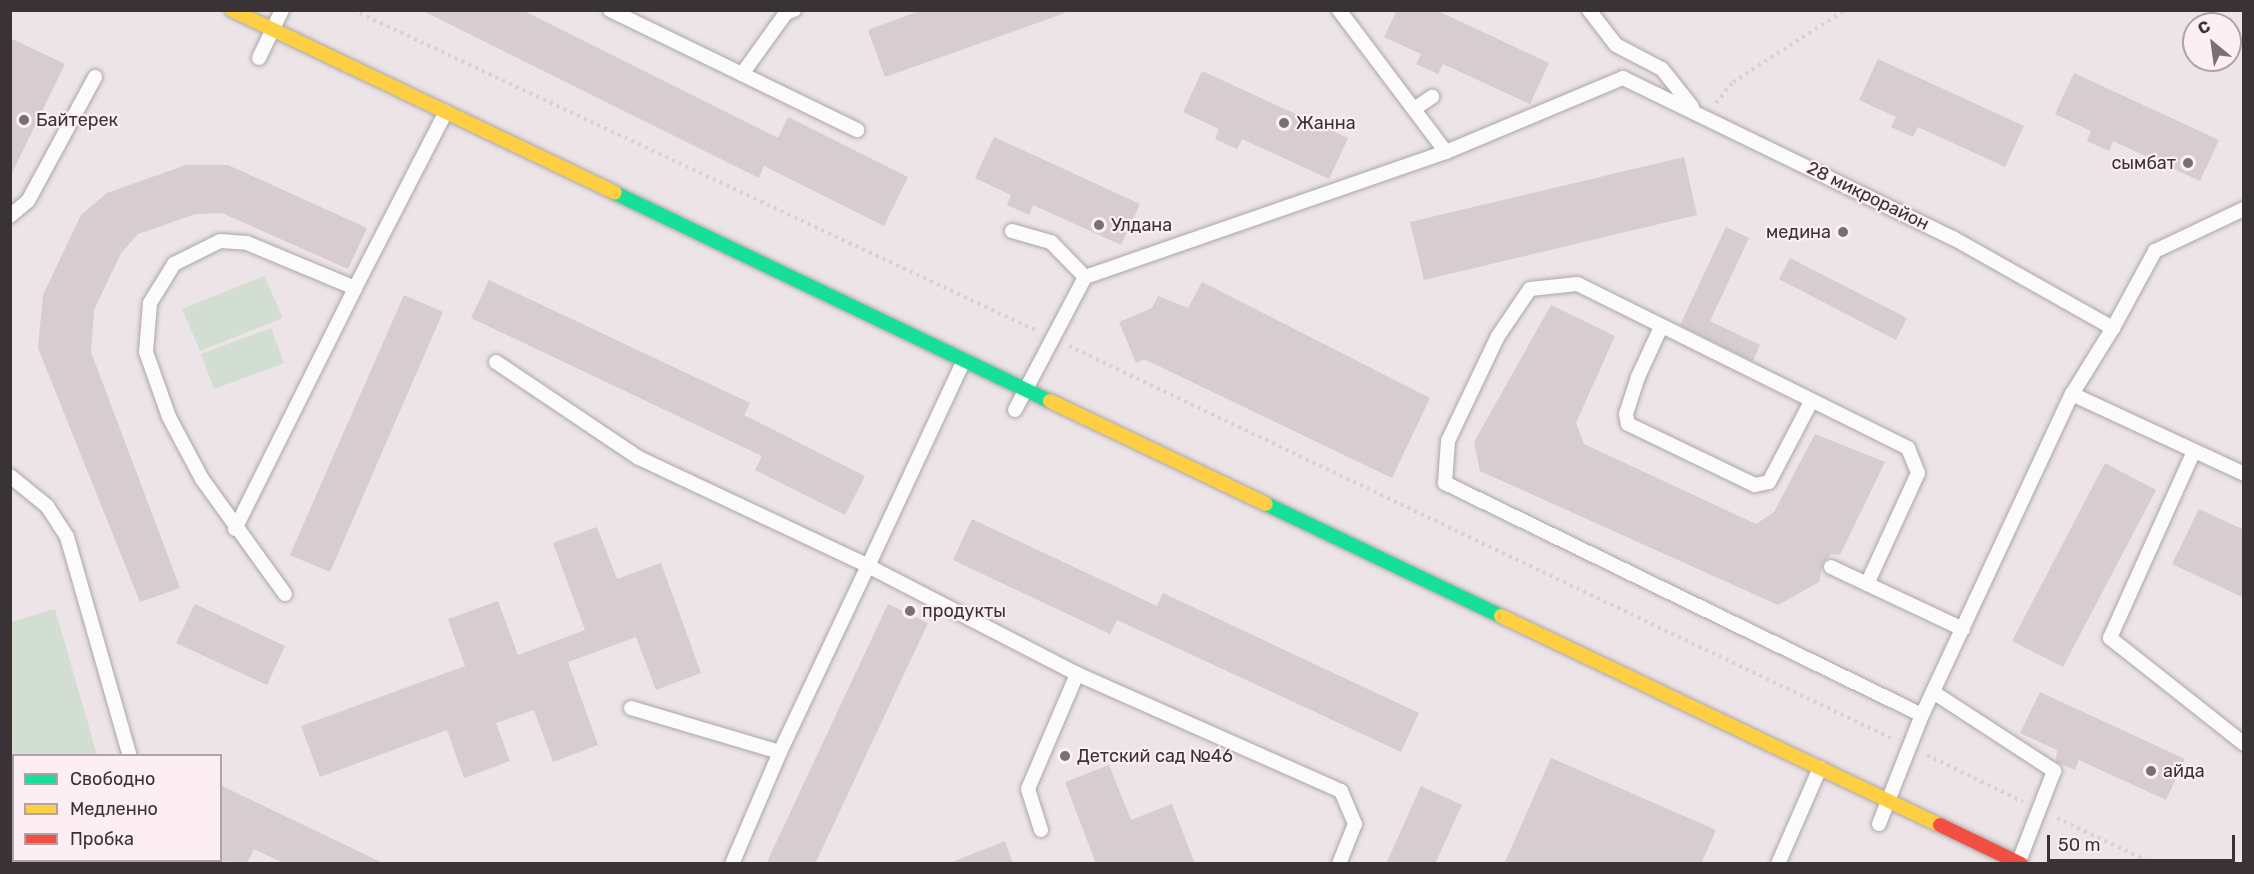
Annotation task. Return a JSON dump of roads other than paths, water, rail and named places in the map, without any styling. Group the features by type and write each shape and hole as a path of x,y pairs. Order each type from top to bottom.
{"street":[{"path":"232,10 2019,863"}],"lane":[{"path":"259,58 282,10"},
{"path":"610,10 857,130"},
{"path":"741,74 786,14 794,10"},
{"path":"1339,10 1446,152"},
{"path":"1589,10 1616,45 1662,69 1693,108"},
{"path":"10,216 28,201 95,77"},
{"name":"28 микрорайон","path":"1085,277 1446,152 1623,78 1693,108 1953,238 2113,328"},
{"path":"1414,109 1432,97"},
{"path":"236,529 355,288 446,112"},
{"path":"1879,824 1908,746 2072,394 2113,328 2155,251 2244,209"},
{"path":"1012,231 1052,242 1085,277 1015,410"},
{"path":"285,594 236,529 169,417 146,352 150,303 174,264 220,241 247,243 355,288"},
{"path":"1867,584 1918,473 1908,448 1893,436 1811,402 1577,284 1530,290 1498,336 1448,441 1445,483 1922,715"},
{"path":"1661,327 1638,377 1626,414 1628,424 1755,485 1769,482 1811,402"},
{"path":"732,864 780,752 964,360"},
{"path":"496,362 639,458 868,566 1077,674 1341,791 1355,824 1338,864"},
{"path":"2072,394 2244,474"},
{"path":"2194,451 2110,638 2244,744"},
{"path":"10,476 47,506 67,537 129,754"},
{"path":"1831,567 1963,629"},
{"path":"1041,830 1028,789 1077,674"},
{"path":"1933,692 2054,771 2042,811 2019,863"},
{"path":"631,708 780,752"},
{"path":"1778,864 1820,768"}],"place":[{"name":"Байтерек","path":"24,120"},
{"name":"Жанна","path":"1284,123"},
{"name":"сымбат","path":"2188,163"},
{"name":"Улдана","path":"1099,225"},
{"name":"медина","path":"1843,232"},
{"name":"продукты","path":"910,611"},
{"name":"Детский сад №46","path":"1065,756"},
{"name":"айда","path":"2151,771"}]}
